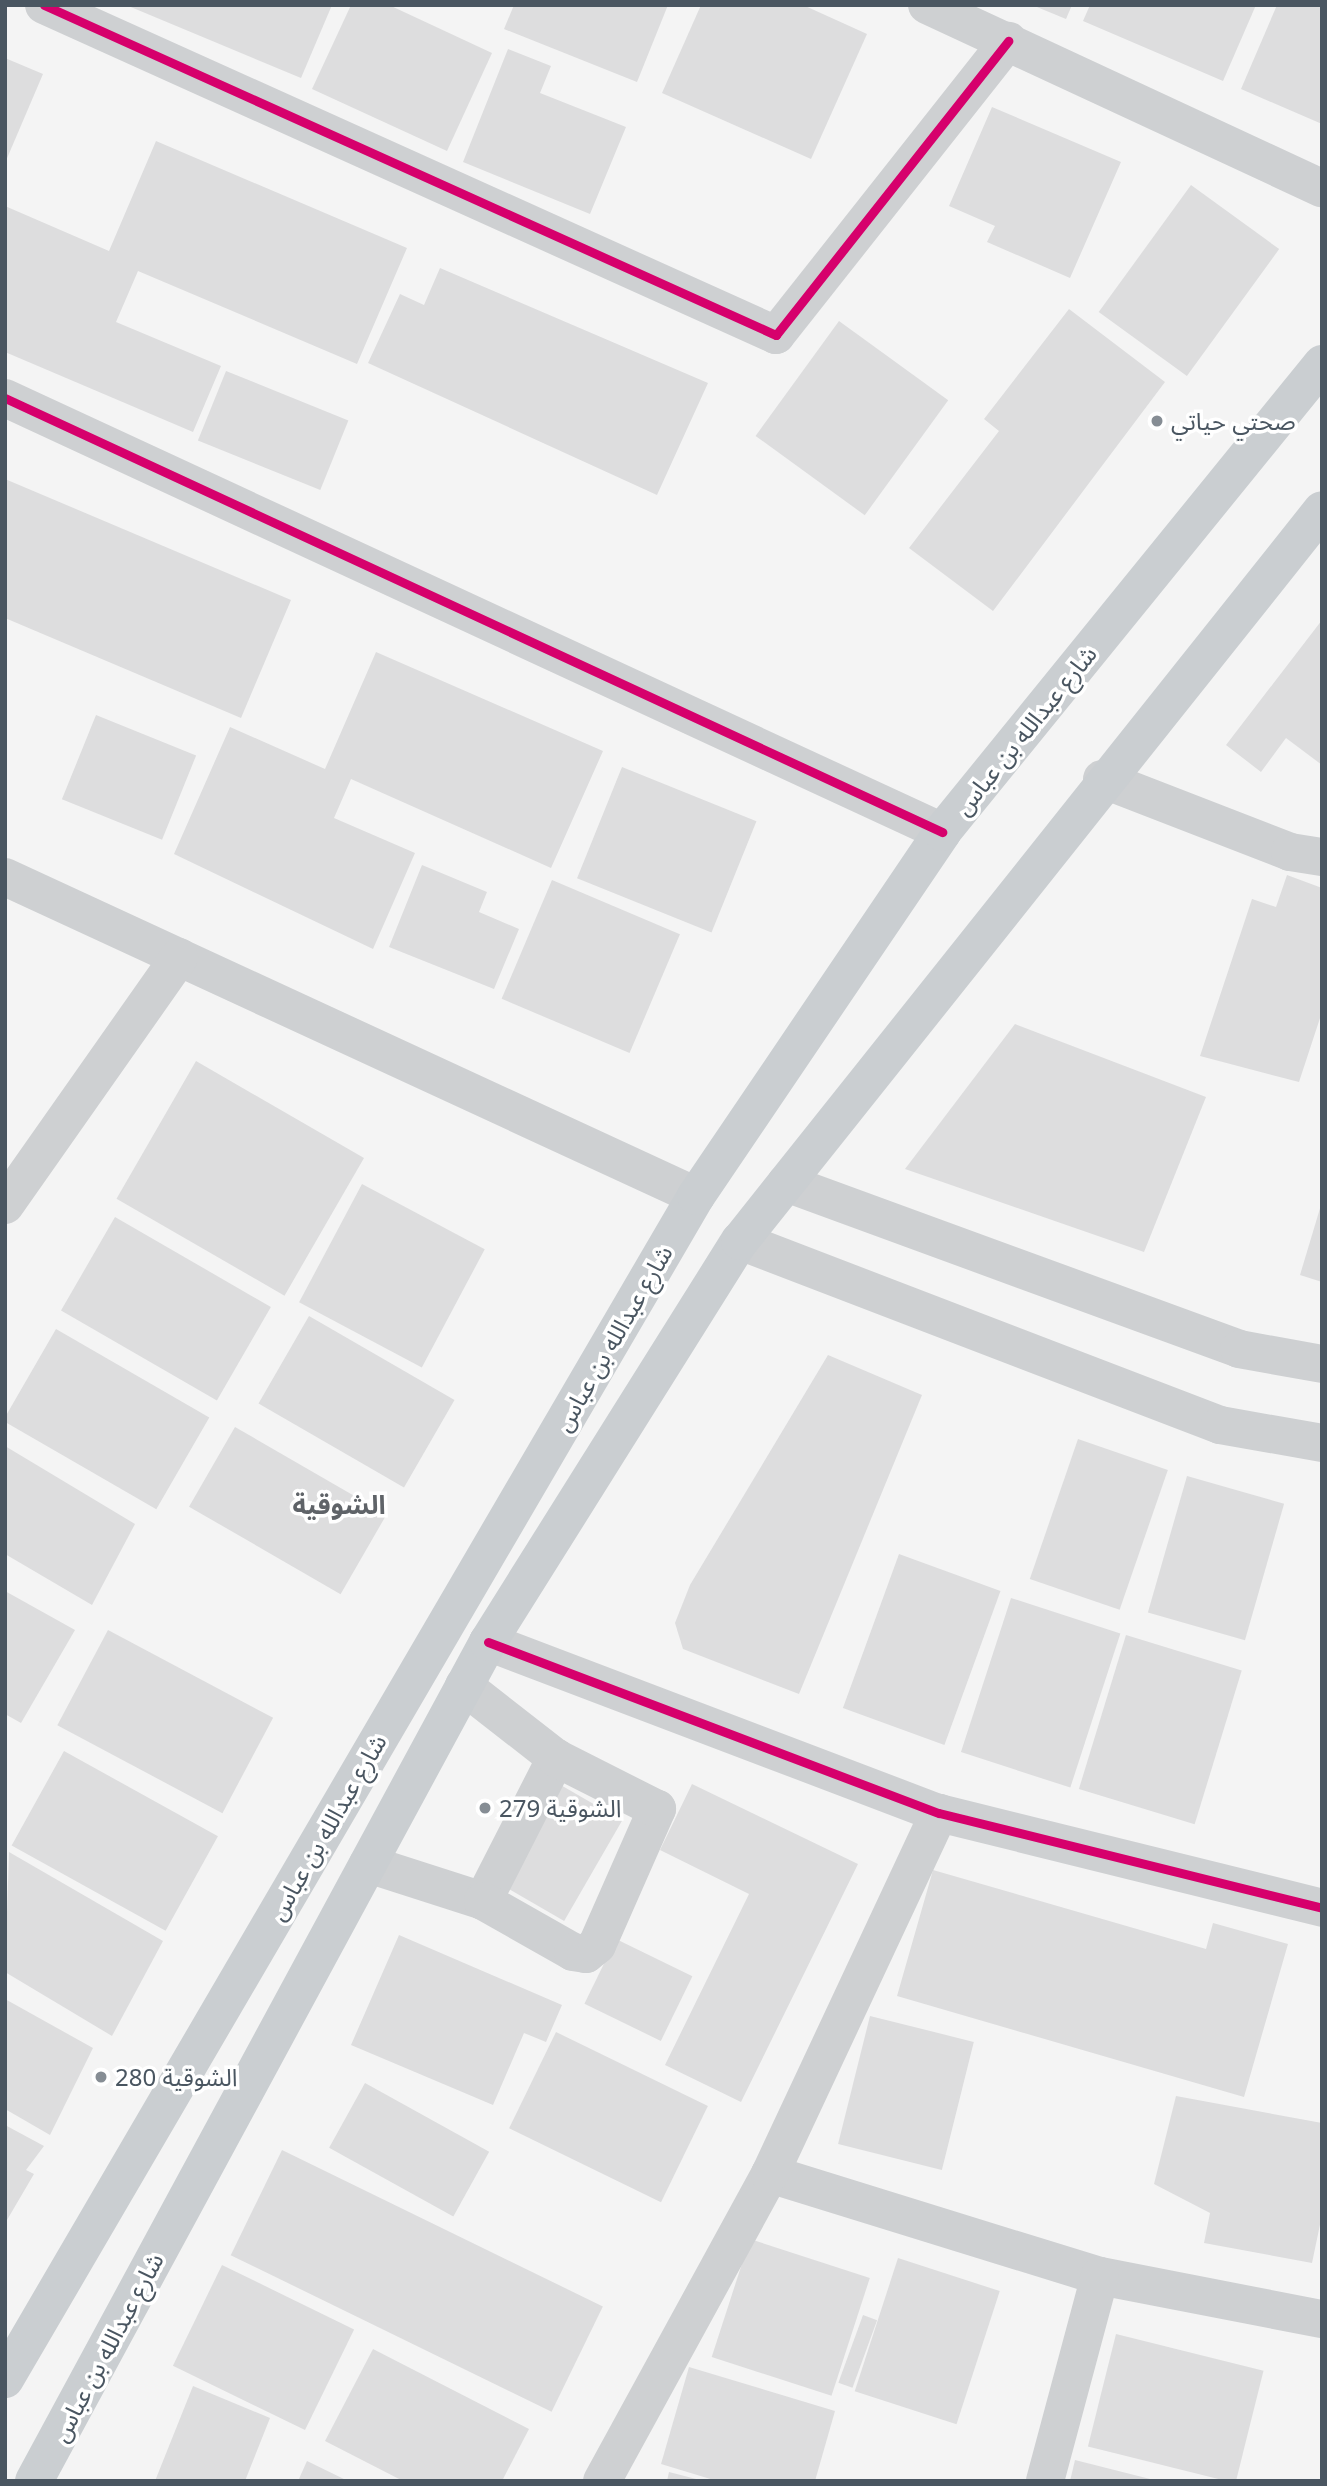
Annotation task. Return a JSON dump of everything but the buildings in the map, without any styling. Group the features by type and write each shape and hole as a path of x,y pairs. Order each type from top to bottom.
{"main road":[{"name":"شارع عبدالله بن عباس","path":"5,2379 696,1196 942,832 1322,364"},
{"name":"شارع عبدالله بن عباس","path":"34,2481 488,1642 740,1241 1102,779 1322,510"}],"street":[{"path":"44,5 776,335 1008,41"},
{"path":"927,5 1322,188"},
{"path":"5,398 942,832"},
{"path":"1102,779 1290,852 1322,857"},
{"path":"5,877 696,1196"},
{"path":"5,1205 179,957"},
{"path":"786,1183 1239,1349 1322,1364"},
{"path":"740,1241 1220,1425 1322,1443"},
{"path":"488,1642 939,1813 1322,1908"},
{"path":"368,1864 483,1901 573,1952 586,1954 597,1945 657,1809 556,1758 464,1686"},
{"path":"483,1901 556,1758"},
{"path":"602,2481 770,2174 939,1813"},
{"path":"770,2174 1100,2276 1322,2319"},
{"path":"1045,2481 1100,2276"}],"cycle path":[{"path":"44,5 776,335 1008,41"},
{"path":"5,398 942,832"},
{"path":"488,1642 939,1813 1322,1908"}],"place":[{"name":"صحتي حياتي","path":"1157,421"},
{"name":"الشوقية 279","path":"485,1808"},
{"name":"الشوقية 280","path":"101,2077"}],"district":[{"name":"الشوقية","path":"339,1505"}]}
